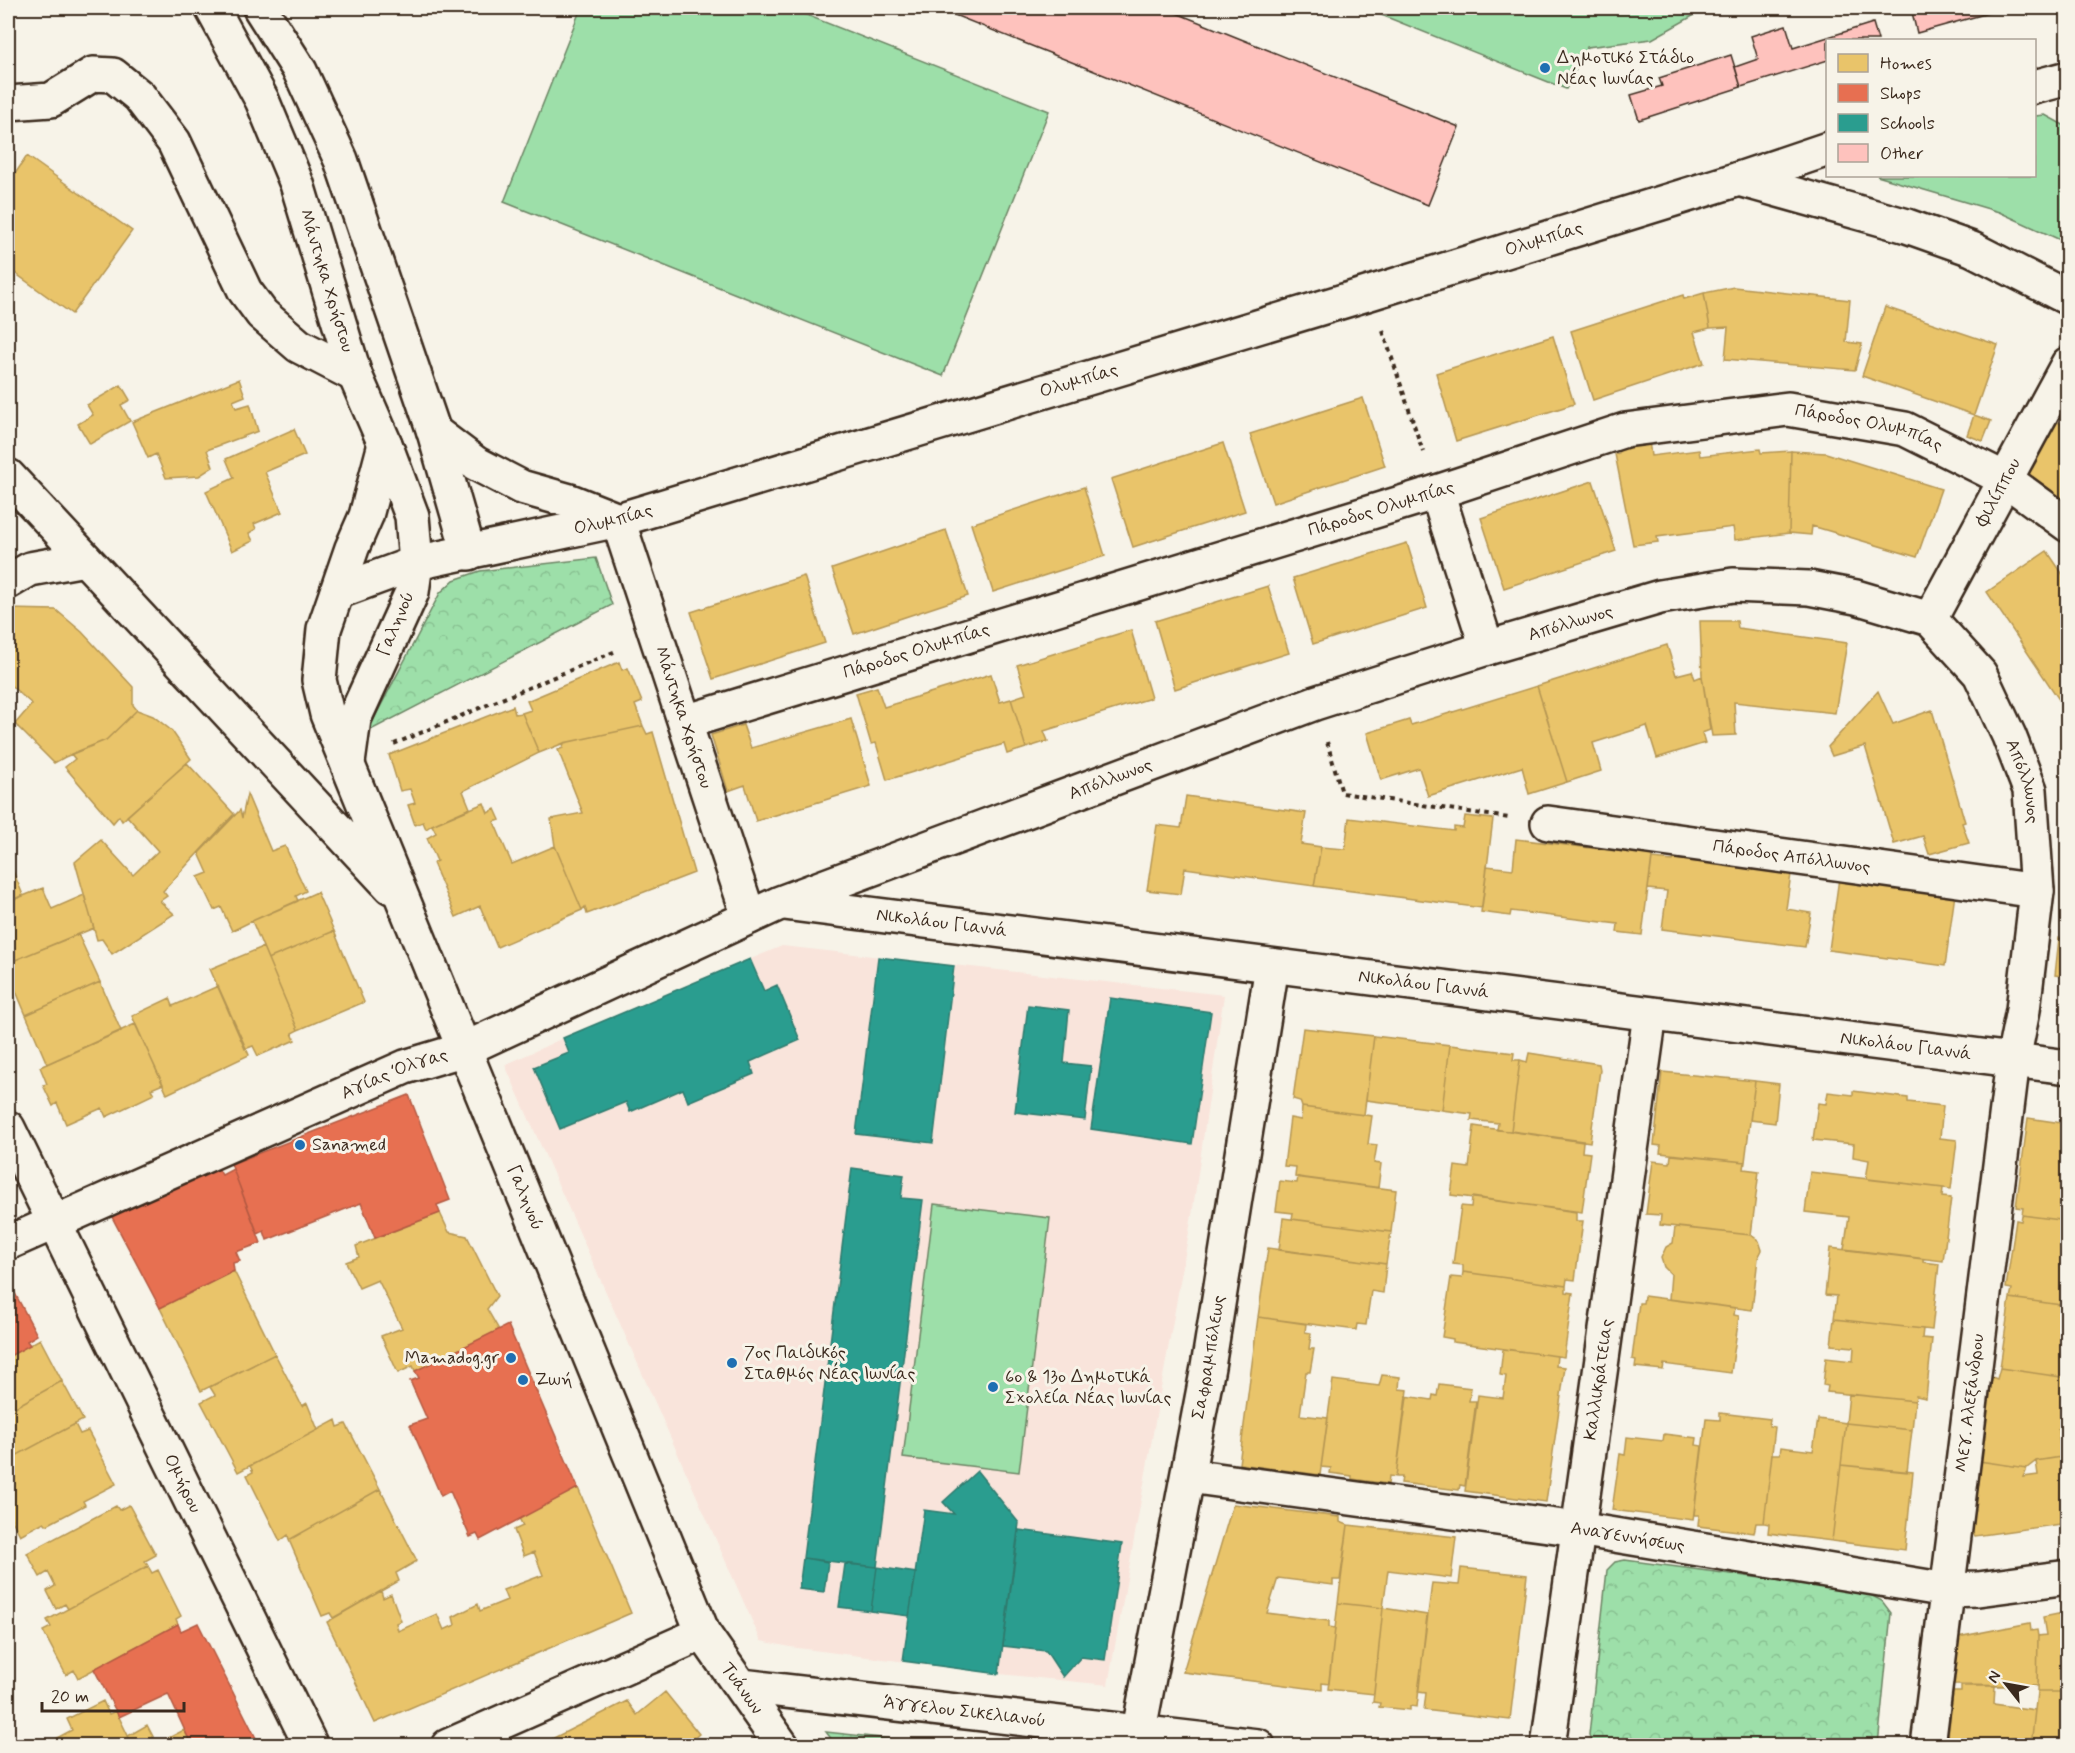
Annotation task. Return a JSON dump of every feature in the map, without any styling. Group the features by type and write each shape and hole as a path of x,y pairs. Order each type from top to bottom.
{"street":[{"name":"Μάντηκα Χρήστου","path":"212,8 262,100 297,184 356,375 386,444 412,516 416,562"},
{"path":"260,8 300,71 340,160 434,432 469,553"},
{"path":"8,103 51,100 93,74 113,75 139,96 174,142 245,291 261,314 299,346 356,375"},
{"path":"2036,86 2067,78"},
{"name":"Ολυμπίας","path":"416,562 469,553 618,520 1370,293 1826,149"},
{"path":"1739,178 1907,226 1972,249 2067,298"},
{"name":"Φιλίππου","path":"1930,619 2067,364"},
{"name":"Πάροδος Ολυμπίας","path":"685,722 1437,492 1625,430 1788,409 1905,429 2005,479 2067,525"},
{"path":"434,432 476,463 521,487 570,501 618,520"},
{"name":"Γαληνού","path":"386,444 366,516 324,629 319,680 327,714 703,1633"},
{"path":"9,476 404,901"},
{"path":"1437,492 1487,648"},
{"name":"Μάντηκα Χρήστου","path":"618,520 749,917"},
{"path":"8,582 30,569 85,559"},
{"name":"Γαληνού","path":"337,592 416,562 412,592 354,719 348,764"},
{"name":"Απόλλωνος","path":"780,903 1316,703 1487,648 1660,597 1733,585 1809,588 1856,597 1930,619 1980,674 2009,736 2030,790 2037,891 2023,1010 2013,1060"},
{"name":"Πάροδος Απόλλωνος","path":"1548,823 2037,891"},
{"name":"Αγίας Όλγας","path":"8,1243 405,1067 465,1049 780,903"},
{"name":"Νικολάου Γιαννά","path":"780,903 2067,1067"},
{"name":"Σαφραμπόλεως","path":"1131,1740 1188,1476 1208,1367 1272,966"},
{"name":"Καλλικράτειας","path":"1548,1746 1650,1014"},
{"name":"Μεγ. Αλεξάνδρου","path":"1928,1746 2013,1060"},
{"name":"Ομήρου","path":"8,1128 52,1223 311,1746"},
{"name":"Αναγεννήσεως","path":"1188,1476 1578,1528 1947,1590 1978,1589 2067,1577"},
{"path":"448,1746 703,1633"},
{"name":"Τυάνων","path":"703,1633 782,1746"},
{"name":"Άγγελου Σικελιανού","path":"742,1686 1131,1740 1258,1746"}],"path":[{"path":"1370,293 1437,492"},
{"path":"348,764 656,634"},
{"path":"1316,703 1342,794 1548,823"}],"shaded area":[{"name":"6ο & 13ο Δημοτικά Σχολεία Νέας Ιωνίας","path":"782,946 1224,995 1192,1215 1108,1685 999,1674 790,1647 761,1641 505,1065 563,1038"}],"green space":[{"path":"581,8 789,8 1049,111 943,376 504,202"},
{"name":"Δημοτικό Στάδιο Νέας Ιωνίας","path":"1364,8 1707,8 1652,39 1587,47 1566,89"},
{"path":"2045,115 2067,127 2067,243 1999,212 1880,177 2036,177 2036,116"},
{"path":"596,558 612,605 367,732 440,593 454,580 480,571"},
{"path":"934,1204 1050,1218 1019,1472 903,1458"},
{"path":"1625,1560 1865,1592 1882,1601 1891,1613 1878,1745 1593,1745 1589,1735 1607,1570 1615,1562"},
{"path":"826,1732 946,1745 836,1745"}],"building: Homes":[{"path":"27,156 132,231 72,314 8,268 8,184"},
{"path":"1734,287 1850,300 1846,342 1862,344 1855,370 1725,359 1728,327 1710,328 1704,293"},
{"path":"1704,293 1710,328 1694,332 1704,363 1593,400 1571,331 1683,295 1684,299"},
{"path":"1885,307 1998,345 1974,415 1862,376"},
{"path":"1553,336 1574,404 1456,441 1436,373"},
{"path":"239,379 245,396 233,401 236,408 250,404 258,431 207,450 213,467 199,476 166,478 156,454 148,458 132,422"},
{"path":"121,385 130,400 121,405 130,421 90,444 78,424 93,415 87,405"},
{"path":"1363,398 1385,466 1273,503 1250,434"},
{"path":"1974,415 1991,421 1983,441 1967,435"},
{"path":"2053,419 2066,427 2068,425 2068,504 2020,474"},
{"path":"294,429 305,455 265,472 282,512 254,524 256,529 249,533 253,541 232,551 206,491 234,478 226,459"},
{"path":"1649,441 1651,456 1699,450 1700,456 1760,449 1761,453 1791,451 1789,533 1735,540 1733,527 1657,537 1658,542 1633,545 1615,454 1619,453 1620,446"},
{"path":"1223,443 1245,511 1133,547 1111,479"},
{"path":"1791,451 1826,453 1941,489 1917,557 1812,526 1811,535 1789,533"},
{"path":"1593,481 1616,551 1504,588 1481,518"},
{"path":"1084,487 1105,556 993,592 971,524"},
{"path":"946,530 968,596 854,634 832,569"},
{"path":"1407,543 1427,608 1313,644 1293,578"},
{"path":"2047,551 2068,582 2068,713 1987,592"},
{"path":"804,576 825,643 713,679 691,612"},
{"path":"1268,586 1289,653 1175,689 1155,621"},
{"path":"8,609 56,610 82,632 133,687 133,705 137,710 106,740 54,763 15,724 32,704 8,683"},
{"path":"1700,621 1737,621 1738,628 1847,643 1835,713 1734,702 1736,735 1712,736 1702,676"},
{"path":"1131,630 1151,698 1044,731 1048,741 1026,748 1011,699 1026,694 1017,665"},
{"path":"1667,645 1676,675 1692,671 1695,679 1702,676 1710,730 1702,733 1705,743 1657,758 1647,726 1593,743 1601,771 1567,782 1537,686"},
{"path":"619,662 622,670 628,668 642,702 635,705 643,726 564,743 539,753 522,713 531,710 527,701"},
{"path":"991,674 1000,702 1011,699 1026,748 1007,754 1004,744 887,780 876,743 871,744 856,693 877,687 884,707"},
{"path":"1537,686 1567,782 1529,794 1522,767 1428,796 1419,768 1381,780 1367,733 1409,720 1411,725"},
{"path":"1878,691 1893,724 1932,710 1969,843 1929,854 1923,836 1894,844 1865,746 1832,756 1828,747"},
{"path":"513,706 515,714 522,713 539,753 463,791 470,808 426,829 423,822 415,825 408,805 415,803 410,789 400,791 389,755"},
{"path":"137,710 153,716 172,731 191,759 122,821 119,816 113,823 65,767 75,759 71,754 106,740"},
{"path":"851,719 871,786 756,821 745,785 728,791 711,735 743,725 751,748"},
{"path":"643,726 647,734 653,732 694,873 587,914 585,907 582,910 555,846 551,819 583,813 558,750 563,748 564,743"},
{"path":"187,763 234,814 163,891 167,896 160,901 174,914 112,954 102,939 97,940 75,862 101,840 133,875 158,851 127,816"},
{"path":"247,794 271,851 285,846 306,891 296,896 298,901 232,931 221,907 214,910 198,877 208,873 199,853 240,810 242,818"},
{"path":"1186,796 1306,813 1301,844 1321,847 1314,886 1185,868 1181,894 1147,890 1157,825 1181,828"},
{"path":"484,803 488,813 495,809 500,820 494,822 512,864 555,846 582,910 497,947 480,906 456,917 433,863 437,861 427,838 436,833 432,825"},
{"path":"1465,816 1493,819 1482,908 1314,886 1321,847 1345,849 1349,818 1454,831 1454,827 1463,828"},
{"path":"1627,838 1654,841 1642,935 1617,932 1618,924 1511,911 1510,916 1481,912 1487,866 1513,869 1516,839 1624,852"},
{"path":"8,859 23,895 8,902"},
{"path":"1652,859 1673,861 1674,859 1791,874 1786,909 1811,913 1805,947 1662,929 1667,891 1648,889"},
{"path":"1839,878 1955,894 1945,966 1829,950"},
{"path":"43,888 52,909 84,895 94,928 8,963 8,902"},
{"path":"317,892 334,931 268,959 252,921"},
{"path":"334,931 364,1002 298,1030 268,959"},
{"path":"78,934 100,982 26,1015 8,972 8,963"},
{"path":"2059,938 2068,939 2068,977 2055,975"},
{"path":"263,947 298,1030 292,1033 295,1040 258,1056 253,1046 245,1049 210,969"},
{"path":"100,982 121,1031 47,1064 26,1015"},
{"path":"218,986 249,1055 167,1094 132,1016 170,998 173,1006"},
{"path":"135,1024 163,1084 151,1089 154,1094 106,1117 102,1108 66,1124 57,1103 53,1106 43,1085 47,1084 40,1067"},
{"path":"1303,1028 1374,1036 1364,1115 1302,1107 1300,1101 1293,1099"},
{"path":"1374,1036 1450,1045 1442,1110 1366,1100"},
{"path":"1450,1045 1514,1053 1513,1060 1520,1060 1511,1131 1497,1130 1498,1123 1471,1120 1472,1114 1442,1110"},
{"path":"1529,1053 1599,1064 1590,1142 1511,1131 1520,1060 1527,1062"},
{"path":"1662,1072 1755,1081 1745,1162 1660,1153 1661,1146 1654,1145"},
{"path":"1755,1081 1779,1084 1775,1123 1750,1120"},
{"path":"1853,1091 1908,1098 1908,1102 1943,1106 1940,1138 1957,1140 1951,1189 1866,1179 1869,1160 1853,1157 1854,1144 1813,1140 1818,1103 1826,1104 1828,1092 1853,1095"},
{"path":"1302,1107 1372,1116 1368,1144 1377,1145 1374,1163 1381,1164 1378,1188 1295,1177 1296,1167 1284,1166 1290,1118 1301,1120"},
{"path":"2028,1118 2068,1124 2068,1221 2022,1215 2023,1208 2016,1207"},
{"path":"1474,1126 1583,1142 1582,1152 1590,1153 1582,1212 1451,1195 1455,1166 1469,1168"},
{"path":"1671,1155 1745,1162 1744,1169 1759,1171 1751,1235 1660,1225 1661,1215 1646,1214 1653,1161 1670,1163"},
{"path":"1810,1172 1943,1188 1942,1197 1951,1198 1943,1261 1844,1249 1849,1217 1805,1212"},
{"path":"1298,1177 1396,1190 1391,1232 1292,1219 1293,1213 1276,1211 1280,1181 1297,1183"},
{"path":"1472,1197 1576,1212 1576,1221 1583,1221 1575,1280 1567,1279 1566,1286 1463,1272 1463,1265 1453,1264 1461,1206 1471,1207"},
{"path":"440,1213 449,1232 467,1236 497,1296 487,1309 499,1330 415,1371 413,1366 398,1373 381,1336 402,1328 378,1280 359,1288 346,1262 359,1257 356,1246"},
{"path":"2022,1215 2068,1221 2068,1306 2010,1298 2012,1289 2006,1288 2016,1220 2021,1221"},
{"path":"1283,1218 1391,1232 1386,1264 1279,1250"},
{"path":"1675,1227 1751,1235 1759,1241 1762,1250 1758,1258 1752,1310 1669,1299 1671,1274 1664,1267 1661,1258 1666,1247 1673,1243"},
{"path":"1268,1248 1386,1264 1383,1293 1371,1291 1366,1325 1357,1324 1356,1330 1258,1317"},
{"path":"1830,1248 1923,1259 1923,1262 1939,1264 1932,1330 1834,1319 1837,1296 1825,1295"},
{"path":"234,1271 275,1354 201,1391 160,1308"},
{"path":"1463,1272 1566,1286 1566,1292 1573,1293 1564,1357 1453,1342 1453,1339 1442,1337 1451,1277 1462,1278"},
{"path":"1644,1296 1735,1308 1734,1315 1739,1316 1731,1373 1664,1364 1663,1370 1635,1367 1636,1360 1632,1359 1639,1303 1643,1303"},
{"path":"2010,1298 2068,1306 2068,1378 2000,1368"},
{"path":"1258,1317 1306,1324 1305,1332 1311,1333 1309,1349 1314,1349 1310,1372 1306,1372 1300,1415 1328,1418 1320,1475 1239,1464"},
{"path":"1834,1319 1923,1329 1922,1338 1932,1339 1926,1398 1916,1396 1915,1401 1827,1392 1828,1386 1823,1385 1826,1358 1853,1361 1854,1347 1831,1345"},
{"path":"40,1339 62,1381 8,1411 8,1357"},
{"path":"1503,1349 1557,1356 1556,1366 1565,1367 1546,1502 1465,1491 1478,1395 1503,1398 1506,1376 1500,1375"},
{"path":"275,1354 302,1406 307,1403 318,1430 238,1472 201,1402 215,1395 210,1387"},
{"path":"2000,1368 2068,1378 2068,1430 2058,1429 2061,1457 2036,1461 2027,1468 1979,1461 1992,1377 1997,1379"},
{"path":"1382,1375 1400,1377 1399,1389 1408,1390 1396,1477 1389,1476 1388,1484 1330,1473 1331,1468 1321,1467 1333,1380 1379,1386"},
{"path":"62,1381 83,1420 8,1460 8,1411"},
{"path":"1439,1384 1471,1388 1469,1401 1476,1401 1465,1486 1460,1485 1459,1490 1401,1483 1402,1477 1396,1477 1406,1396 1432,1400 1433,1395 1437,1396"},
{"path":"1849,1394 1915,1401 1912,1430 1846,1423"},
{"path":"1720,1413 1770,1419 1769,1426 1775,1427 1764,1523 1756,1523 1754,1533 1698,1526 1699,1515 1694,1515 1706,1419 1720,1420"},
{"path":"1818,1419 1846,1423 1832,1541 1768,1533 1769,1524 1764,1523 1772,1454 1780,1454 1781,1447 1813,1451"},
{"path":"336,1420 338,1427 346,1424 380,1489 289,1540 288,1535 280,1541 247,1475 253,1472 250,1466"},
{"path":"1846,1423 1912,1430 1907,1472 1841,1465"},
{"path":"75,1424 80,1434 88,1431 116,1484 83,1501 85,1505 47,1525 44,1522 20,1535 8,1513 8,1460"},
{"path":"1664,1434 1697,1438 1696,1445 1702,1446 1693,1520 1612,1510 1620,1454 1625,1455 1627,1437 1663,1441"},
{"path":"2068,1456 2068,1523 1975,1536 1971,1531 1979,1461 2027,1468 2023,1477 2038,1475 2036,1461"},
{"path":"1841,1465 1913,1472 1905,1550 1832,1541"},
{"path":"578,1488 631,1613 375,1723 327,1622 381,1591 383,1598 391,1594 401,1621 396,1623 398,1631 437,1614 444,1630 455,1625 453,1617 478,1604 480,1611 507,1600 503,1590 543,1575 534,1552 524,1556 514,1530 523,1526 519,1518"},
{"path":"380,1489 417,1561 396,1573 399,1581 333,1618 330,1613 322,1616 289,1540"},
{"path":"1233,1504 1340,1517 1340,1522 1348,1525 1340,1580 1333,1580 1333,1585 1278,1578 1267,1613 1329,1621 1329,1627 1335,1628 1329,1684 1322,1683 1322,1690 1183,1672"},
{"path":"129,1505 156,1555 145,1561 148,1566 68,1609 65,1604 56,1609 47,1591 55,1586 48,1572 40,1577 27,1553 116,1506 119,1510"},
{"path":"1348,1525 1456,1537 1451,1578 1388,1570 1383,1608 1338,1603"},
{"path":"148,1566 152,1573 158,1570 181,1616 176,1619 178,1624 78,1678 74,1670 66,1675 43,1631 51,1627 47,1620"},
{"path":"1461,1568 1527,1575 1510,1720 1424,1710 1426,1693 1418,1692 1432,1583 1459,1585"},
{"path":"1338,1603 1383,1608 1374,1694 1328,1689"},
{"path":"1383,1608 1427,1615 1417,1707 1410,1706 1410,1710 1379,1707 1380,1703 1373,1702"},
{"path":"2068,1612 2068,1692 2037,1692 2038,1636 2046,1635 2043,1617"},
{"path":"2030,1623 2031,1631 2037,1630 2038,1636 2037,1686 1954,1685 1958,1637"},
{"path":"1961,1686 1995,1686 1994,1704 2035,1710 2031,1746 1947,1746 1953,1692 1961,1692"},
{"path":"665,1692 699,1734 690,1742 693,1746 538,1746 627,1701 637,1715"},
{"path":"2037,1692 2068,1692 2068,1746 2031,1746"},
{"path":"103,1701 109,1714 116,1711 133,1746 42,1746 72,1730 67,1719"},
{"path":"147,1725 157,1744 184,1730 192,1746 133,1746 128,1736"}],"building: Shops":[{"path":"409,1095 450,1200 437,1205 440,1213 375,1238 361,1203 267,1240 264,1231 258,1234 231,1164"},
{"path":"218,1168 222,1175 233,1169 261,1243 236,1252 240,1261 233,1263 234,1271 160,1308 111,1215"},
{"path":"8,1280 37,1335 27,1341 30,1345 8,1357"},
{"path":"508,1325 578,1488 480,1540 477,1534 470,1537 450,1491 441,1496 410,1425 427,1419 410,1381 419,1378 415,1371"},
{"path":"198,1623 260,1746 192,1746 168,1694 119,1717 94,1669 178,1624 181,1631"}],"building: Schools":[{"path":"878,957 954,966 933,1143 856,1134"},
{"path":"750,959 764,991 777,985 800,1040 750,1062 754,1074 688,1102 683,1089 630,1112 626,1102 560,1129 534,1067 569,1053 563,1038"},
{"path":"1110,998 1211,1012 1192,1144 1091,1129"},
{"path":"1028,1005 1069,1010 1064,1063 1091,1066 1085,1120 1015,1112"},
{"path":"852,1168 904,1175 901,1198 923,1200 877,1567 803,1558"},
{"path":"977,1471 1019,1523 999,1674 903,1661 924,1510 954,1514 943,1502"},
{"path":"1019,1530 1122,1544 1105,1660 1081,1657 1063,1677 1046,1651 1003,1646"},
{"path":"803,1558 828,1562 824,1592 799,1589"},
{"path":"845,1564 877,1567 871,1611 839,1607"},
{"path":"877,1567 916,1573 909,1616 871,1611"}],"building: Other":[{"path":"937,8 1164,8 1459,127 1428,205"},
{"path":"1911,8 2006,8 1917,33"},
{"path":"1873,23 1878,39 1826,39 1826,61 1741,87 1735,67 1758,59 1751,36 1786,25 1793,48"},
{"path":"1731,55 1741,87 1639,120 1631,95 1662,86 1659,78"}],"place":[{"name":"Δημοτικό Στάδιο Νέας Ιωνίας","path":"1545,68"},
{"name":"Sanamed","path":"300,1145"},
{"name":"Mamadog.gr","path":"511,1358"},
{"name":"7ος Παιδικός Σταθμός Νέας Ιωνίας","path":"732,1363"},
{"name":"Ζωή","path":"523,1380"},
{"name":"6ο & 13ο Δημοτικά Σχολεία Νέας Ιωνίας","path":"993,1387"}]}
